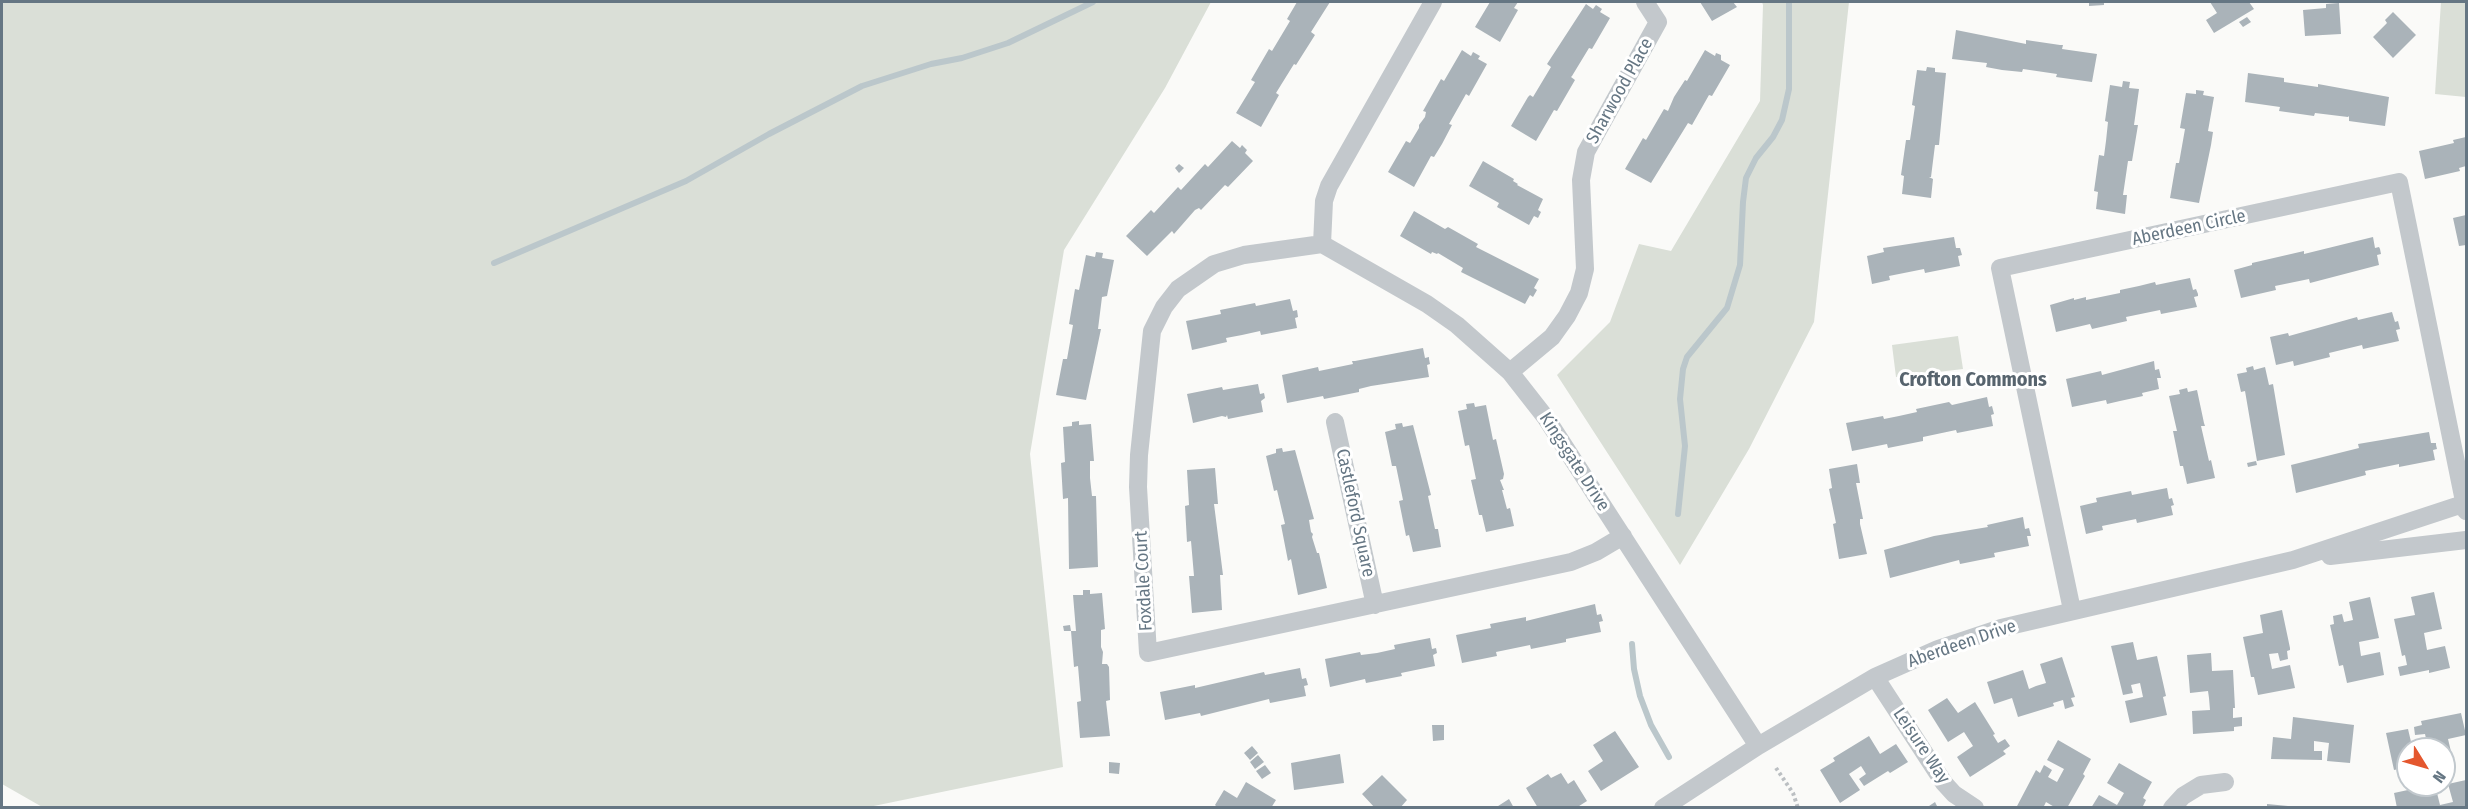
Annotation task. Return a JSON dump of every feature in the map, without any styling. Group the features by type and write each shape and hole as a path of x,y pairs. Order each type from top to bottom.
{"street":[{"path":"1322,244 1324,201 1329,186 1433,2"},
{"name":"Sharwood Place","path":"1510,372 1552,337 1579,293 1585,269 1581,180 1586,152 1658,22 1645,2"},
{"name":"Aberdeen Circle","path":"2072,610 2000,268 2399,182 2466,506"},
{"name":"Kingsgate Drive","path":"1322,244 1427,304 1457,325 1510,372 1546,418 1758,746"},
{"name":"Foxdale Court","path":"1322,244 1244,255 1214,264 1178,289 1164,307 1152,331 1139,455 1138,487 1148,653 1571,562 1596,552 1623,536"},
{"name":"Castleford Square","path":"1335,422 1375,605"},
{"name":"Aberdeen Drive","path":"1663,807 1758,746 1875,677 1938,649 1990,631 2072,610 2293,560 2466,506"},
{"name":"Aberdeen Drive","path":"2293,560 2466,540"},
{"name":"Leisure Way","path":"1875,677 1944,783 1954,794 1976,807"},
{"path":"2172,807 2183,796 2201,785 2225,782"}],"path":[{"path":"1776,768 1793,793 1798,807"}],"shaded area":[{"path":"2,2 1211,2 1165,88 1064,250 1030,454 1063,767 864,808 44,808 2,784"},
{"path":"1762,2 1849,2 1814,322 1749,449 1680,565 1557,375 1610,322 1639,244 1671,251 1760,101"},
{"path":"2441,2 2466,2 2466,97 2435,94"},
{"path":"1958,336 1963,369 1896,377 1892,345"}],"building":[{"path":"1297,2 1330,2 1311,32 1315,35 1276,93 1279,95 1261,127 1236,113 1255,82 1251,80 1269,49 1272,51 1290,21 1287,19"},
{"path":"1490,2 1518,2 1514,8 1518,10 1500,42 1475,27"},
{"path":"1700,2 1733,2 1737,7 1712,21"},
{"path":"2089,2 2104,2 2104,5 2089,6"},
{"path":"2210,2 2249,2 2254,9 2214,33 2206,20 2217,13"},
{"path":"2339,3 2341,34 2305,36 2303,10 2326,8 2326,4"},
{"path":"1586,4 1593,9 1596,5 1602,9 1600,12 1610,18 1592,49 1589,48 1571,77 1575,80 1536,141 1511,126 1528,97 1530,95 1533,97 1551,67 1547,64"},
{"path":"2393,12 2416,35 2393,58 2373,37 2387,23 2385,20"},
{"path":"2247,17 2251,22 2243,27 2239,22"},
{"path":"1956,30 2026,44 2026,40 2063,45 2062,49 2097,54 2092,82 2023,69 2022,72 2002,70 1986,67 1987,63 1952,59"},
{"path":"1462,50 1471,56 1473,52 1480,56 1478,59 1487,64 1469,96 1466,94 1449,124 1452,125 1442,144 1434,157 1431,156 1414,187 1388,172 1406,141 1410,143 1425,117 1426,112 1423,111 1441,79 1444,81"},
{"path":"1705,50 1715,56 1716,53 1721,55 1721,60 1730,65 1692,125 1688,123 1651,183 1625,169 1643,138 1646,140 1664,109 1668,111 1674,97 1685,80 1687,81"},
{"path":"1927,67 1935,68 1935,72 1946,73 1939,145 1935,145 1931,177 1929,177 1933,179 1931,198 1902,194 1904,176 1901,175 1906,140 1910,140 1917,70 1926,71"},
{"path":"2248,73 2284,78 2284,82 2318,87 2318,84 2389,97 2385,126 2349,121 2349,116 2315,113 2314,116 2279,111 2280,107 2245,102"},
{"path":"2123,81 2130,82 2129,88 2139,89 2134,125 2138,125 2132,161 2128,161 2123,195 2127,195 2125,214 2096,209 2098,192 2094,191 2099,155 2104,156 2108,122 2105,121 2110,85 2122,87"},
{"path":"2196,90 2204,91 2203,95 2214,97 2208,131 2213,132 2199,203 2170,198 2185,129 2180,128 2186,93 2196,94"},
{"path":"2466,137 2466,166 2459,168 2460,171 2425,179 2419,151 2454,143 2453,140"},
{"path":"1232,141 1240,148 1242,145 1247,150 1245,153 1253,161 1228,187 1225,185 1201,210 1199,208 1195,210 1174,234 1172,231 1147,256 1126,236 1151,210 1154,213 1178,187 1181,190 1205,164 1208,167"},
{"path":"1483,161 1514,179 1517,185 1543,199 1538,210 1541,212 1538,218 1534,216 1529,225 1497,207 1499,203 1469,186"},
{"path":"1179,164 1184,168 1179,173 1175,168"},
{"path":"1414,211 1445,229 1448,227 1478,244 1476,247 1539,279 1534,288 1537,290 1533,297 1530,295 1525,304 1461,272 1463,268 1438,253 1432,252 1431,254 1400,236"},
{"path":"2466,215 2466,245 2459,246 2453,218"},
{"path":"1954,237 1956,248 1960,248 1962,255 1958,256 1960,266 1925,273 1924,269 1889,276 1890,280 1872,284 1867,256 1884,252 1883,248"},
{"path":"2373,237 2375,248 2380,249 2381,254 2377,255 2379,265 2310,283 2309,279 2275,286 2276,290 2241,298 2234,270 2252,265 2252,263 2304,251 2304,254"},
{"path":"1096,252 1103,253 1102,258 1114,260 1107,296 1102,297 1098,329 1101,329 1086,400 1056,395 1063,359 1067,359 1073,325 1069,324 1075,289 1079,290 1086,255 1095,257"},
{"path":"2190,278 2193,290 2196,289 2198,294 2194,297 2197,307 2161,314 2160,310 2126,317 2127,321 2092,329 2090,324 2056,332 2050,305 2074,298 2074,300 2086,297 2086,300 2120,293 2120,290 2155,282 2156,285"},
{"path":"1290,299 1293,311 1297,310 1298,317 1295,318 1297,328 1261,335 1260,331 1226,338 1227,342 1192,350 1186,321 1221,314 1220,310"},
{"path":"2392,312 2400,329 2396,330 2399,341 2363,349 2362,345 2329,353 2330,357 2294,366 2293,361 2276,365 2270,337 2288,333 2289,336 2357,317 2358,320"},
{"path":"1423,348 1425,358 1429,357 1430,364 1427,365 1429,377 1371,386 1359,389 1359,392 1324,399 1323,396 1287,403 1282,375 1318,367 1319,371 1353,364 1352,361"},
{"path":"2154,361 2155,370 2159,369 2161,378 2157,378 2159,389 2142,393 2143,396 2107,404 2106,400 2072,407 2066,379 2101,371 2102,375"},
{"path":"2253,366 2254,370 2265,367 2269,385 2273,384 2285,455 2257,461 2245,391 2241,392 2237,374 2247,372 2246,368"},
{"path":"1258,384 1260,394 1264,393 1265,398 1261,401 1263,412 1228,419 1227,415 1193,423 1187,394 1222,387 1223,390"},
{"path":"2187,388 2188,392 2197,390 2205,426 2201,426 2215,478 2187,484 2183,466 2180,466 2173,431 2177,431 2169,396 2180,394 2179,390"},
{"path":"1987,397 1989,407 1992,406 1994,414 1991,415 1993,426 1957,433 1956,430 1923,437 1923,441 1888,448 1887,444 1852,451 1846,423 1883,416 1884,419 1917,412 1916,409 1949,402 1952,405"},
{"path":"1474,403 1475,407 1486,405 1493,440 1496,439 1504,474 1503,479 1500,480 1504,490 1502,490 1507,509 1510,508 1514,526 1486,532 1482,515 1479,515 1471,480 1476,479 1469,445 1465,446 1458,411 1467,409 1466,404"},
{"path":"1079,421 1079,425 1091,424 1094,461 1090,461 1090,478 1092,496 1096,496 1098,567 1069,569 1068,498 1063,499 1061,463 1065,462 1063,427 1072,426 1072,422"},
{"path":"1402,423 1403,427 1413,425 1431,495 1428,496 1441,547 1413,552 1409,535 1406,536 1399,501 1403,500 1396,466 1392,466 1385,432 1396,429 1395,424"},
{"path":"2429,432 2431,443 2436,443 2437,449 2433,450 2435,460 2365,471 2366,475 2296,493 2291,465 2359,448 2358,444"},
{"path":"1282,448 1283,452 1295,450 1314,519 1309,520 1312,537 1317,553 1319,553 1327,588 1298,595 1281,525 1285,524 1266,456"},
{"path":"2256,461 2257,465 2248,467 2247,463"},
{"path":"1857,464 1860,483 1856,483 1863,519 1860,519 1860,524 1867,554 1839,559 1833,524 1836,523 1829,489 1832,488 1829,469"},
{"path":"1215,468 1218,504 1214,504 1223,575 1220,575 1222,610 1192,613 1189,576 1194,576 1191,541 1187,542 1185,506 1189,505 1187,470"},
{"path":"2167,488 2169,499 2172,498 2174,505 2171,506 2173,515 2137,523 2136,519 2102,526 2103,530 2086,534 2080,506 2097,502 2096,498 2131,491 2132,495"},
{"path":"2023,517 2025,529 2029,528 2031,536 2027,536 2029,546 1994,553 1995,557 1960,564 1959,560 1890,578 1884,550 1934,536 1988,527 1987,525"},
{"path":"1083,590 1090,590 1090,594 1102,593 1105,629 1101,630 1101,647 1102,664 1107,664 1109,667 1110,700 1106,701 1110,736 1080,738 1077,702 1081,701 1078,666 1074,667 1071,631 1076,631 1073,595 1083,595"},
{"path":"2434,592 2442,629 2424,633 2427,650 2445,646 2450,668 2400,676 2398,667 2407,665 2405,655 2402,656 2394,619 2415,615 2411,597"},
{"path":"2370,597 2379,638 2359,642 2361,656 2380,652 2384,675 2347,683 2343,665 2339,666 2330,625 2334,624 2333,616 2342,614 2344,622 2353,620 2349,602"},
{"path":"1595,604 1597,615 1601,614 1603,621 1599,622 1601,632 1531,649 1530,645 1496,652 1497,656 1462,663 1456,635 1491,628 1490,624 1526,617 1526,621"},
{"path":"2282,610 2290,648 2287,651 2288,659 2280,661 2278,653 2269,654 2272,669 2290,665 2295,688 2258,695 2254,677 2251,677 2243,637 2263,633 2260,615"},
{"path":"1070,625 1071,631 1064,631 1063,626"},
{"path":"1430,638 1432,649 1436,648 1437,653 1433,655 1435,666 1401,673 1402,676 1366,683 1365,679 1330,687 1325,659 1360,652 1361,655 1377,653 1395,649 1394,645"},
{"path":"2133,642 2137,660 2157,656 2166,696 2163,697 2167,715 2130,723 2125,701 2143,697 2140,683 2131,685 2133,693 2123,695 2111,646"},
{"path":"2211,653 2212,671 2233,670 2235,708 2233,708 2233,718 2242,717 2242,726 2234,727 2234,731 2193,734 2192,711 2210,710 2208,691 2190,693 2187,655"},
{"path":"2062,657 2075,697 2071,698 2074,706 2065,709 2063,700 2053,703 2054,706 2018,717 2012,698 1994,704 1987,682 2023,670 2029,689 2046,683 2040,664"},
{"path":"1300,668 1302,679 1306,678 1308,685 1304,686 1306,696 1270,703 1269,699 1201,716 1200,713 1165,720 1160,692 1195,685 1195,688 1264,672 1265,675"},
{"path":"1947,698 1958,713 1975,702 1998,743 2005,739 2010,746 2003,751 2006,754 1970,777 1957,757 1973,746 1964,732 1948,742 1928,710"},
{"path":"2461,713 2466,735 2456,737 2415,735 2414,727 2422,725 2421,721"},
{"path":"2293,717 2354,725 2350,763 2327,761 2329,743 2314,741 2314,751 2322,751 2322,760 2271,759 2273,737 2291,739"},
{"path":"1432,725 1444,725 1444,740 1433,741"},
{"path":"2408,729 2410,737 2396,737 2396,770 2394,770 2386,733"},
{"path":"1615,731 1639,767 1601,791 1588,771 1603,761 1593,745"},
{"path":"1869,736 1880,754 1896,744 1908,762 1864,786 1859,779 1866,774 1861,766 1849,774 1860,790 1840,803 1820,770 1835,761 1833,758"},
{"path":"2058,740 2091,759 2083,774 2085,776 2067,808 2056,808 2046,802 2043,808 2016,808 2036,770 2040,773 2044,765 2052,770 2048,777 2057,782 2064,769 2047,760"},
{"path":"1252,746 1258,753 1250,760 1244,753"},
{"path":"1340,754 1344,783 1294,790 1291,763"},
{"path":"1258,755 1264,762 1255,769 1250,762"},
{"path":"1109,762 1120,763 1119,774 1109,773"},
{"path":"2119,763 2152,782 2143,798 2146,800 2142,808 2091,808 2099,795 2117,805 2124,793 2107,783"},
{"path":"1265,765 1271,773 1262,779 1256,771"},
{"path":"1561,773 1568,784 1574,780 1587,801 1576,808 1538,808 1526,788 1548,774 1551,778"},
{"path":"1382,775 1407,800 1400,808 1375,808 1362,794"},
{"path":"2466,780 2466,808 2397,808 2394,793 2396,793 2396,797 2438,797 2440,805 2453,802 2452,797 2456,797 2456,782"},
{"path":"1246,782 1276,800 1271,808 1218,808 1215,805 1224,790 1237,798"},
{"path":"1509,799 1514,808 1495,808"},
{"path":"1935,802 1938,808 1926,808"},
{"path":"2267,804 2288,806 2288,808 2267,808"}],"waterway":[{"path":"494,263 686,181 769,134 862,86 1008,43 1093,2"},
{"path":"1678,514 1685,446 1680,399 1683,369 1687,357 1727,308 1740,265 1746,178 1756,158 1773,137 1782,120 1789,89 1789,2"},
{"path":"1632,644 1634,669 1640,696 1651,725 1669,757"}],"district":[{"name":"Crofton Commons","path":"1973,380"}]}
